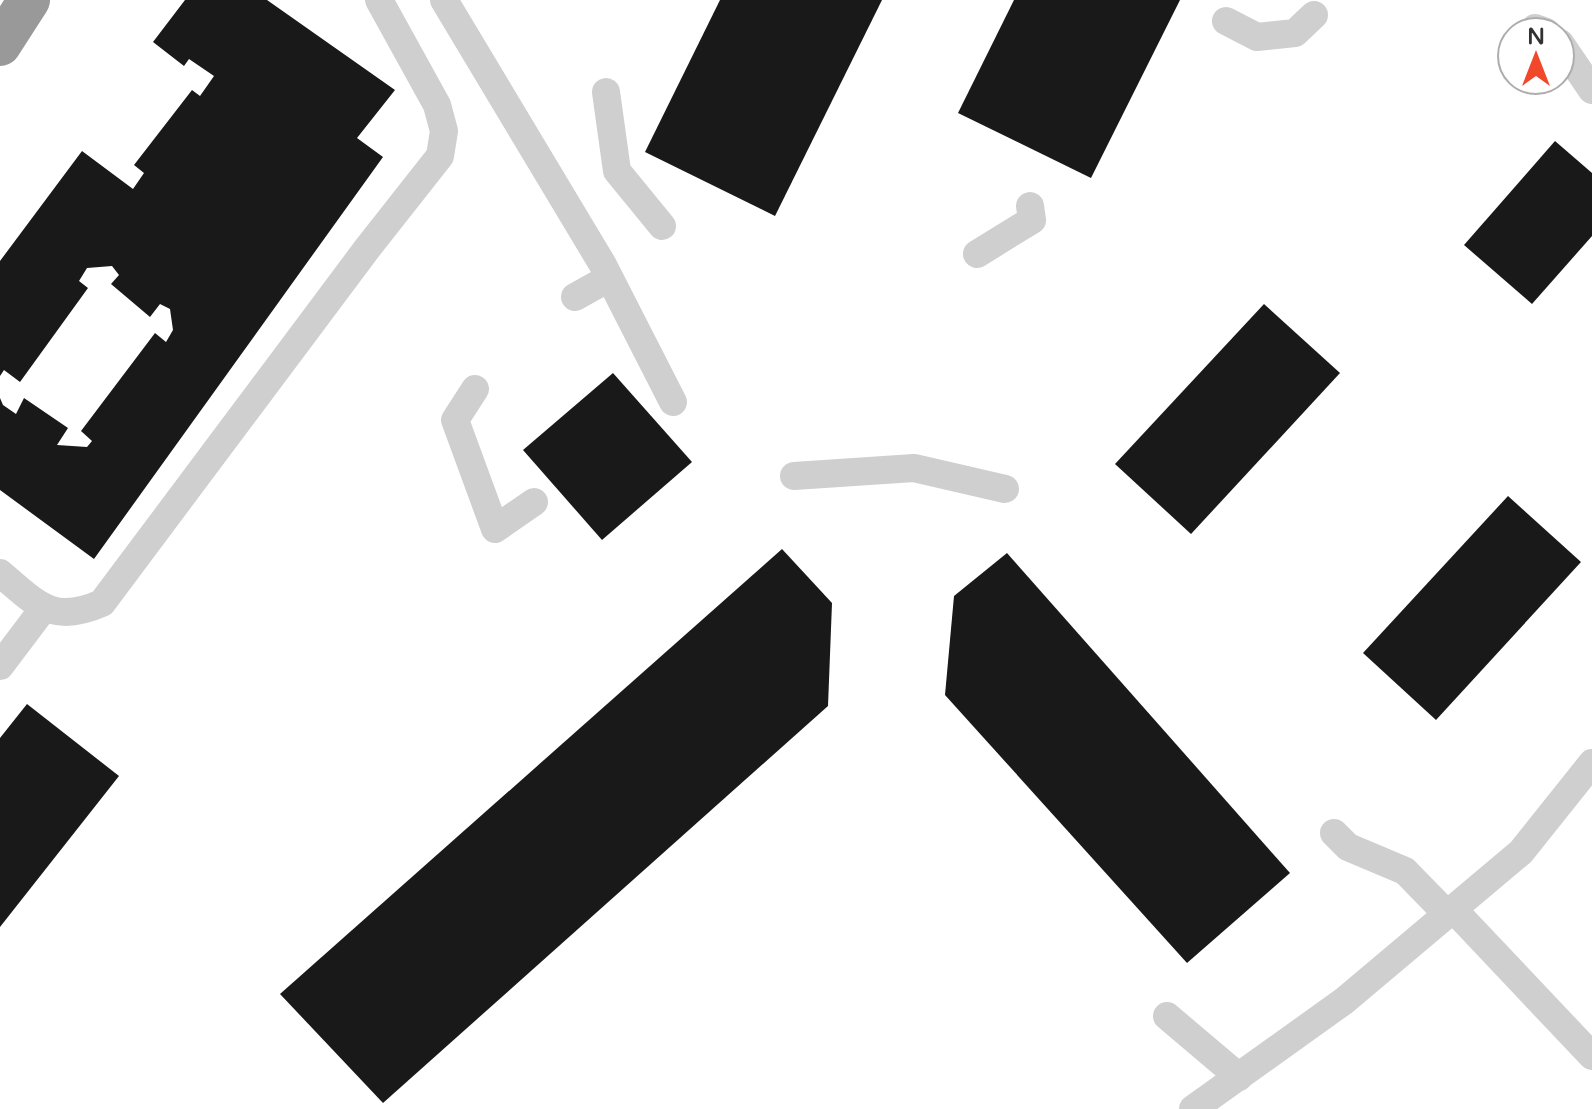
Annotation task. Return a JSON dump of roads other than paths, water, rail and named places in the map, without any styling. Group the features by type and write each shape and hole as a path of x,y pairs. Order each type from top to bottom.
{"highway":[{"path":"0,45 29,0"}],"street":[{"path":"0,573 43,609 83,611 102,603 440,156 444,131 437,105 379,0"},
{"path":"444,0 609,278 673,402"},
{"path":"1226,21 1257,37 1295,33 1314,15"},
{"path":"1576,66 1592,90"},
{"path":"606,92 617,171 662,226"},
{"path":"977,254 1032,220 1030,206"},
{"path":"575,297 609,278"},
{"path":"475,389 455,420 495,529 534,502"},
{"path":"794,476 914,468 1005,489"},
{"path":"0,666 43,609"},
{"path":"1193,1109 1344,1001 1521,852 1592,763"},
{"path":"1334,833 1348,847 1405,871 1450,911 1592,1056"},
{"path":"1167,1016 1239,1077"}]}
